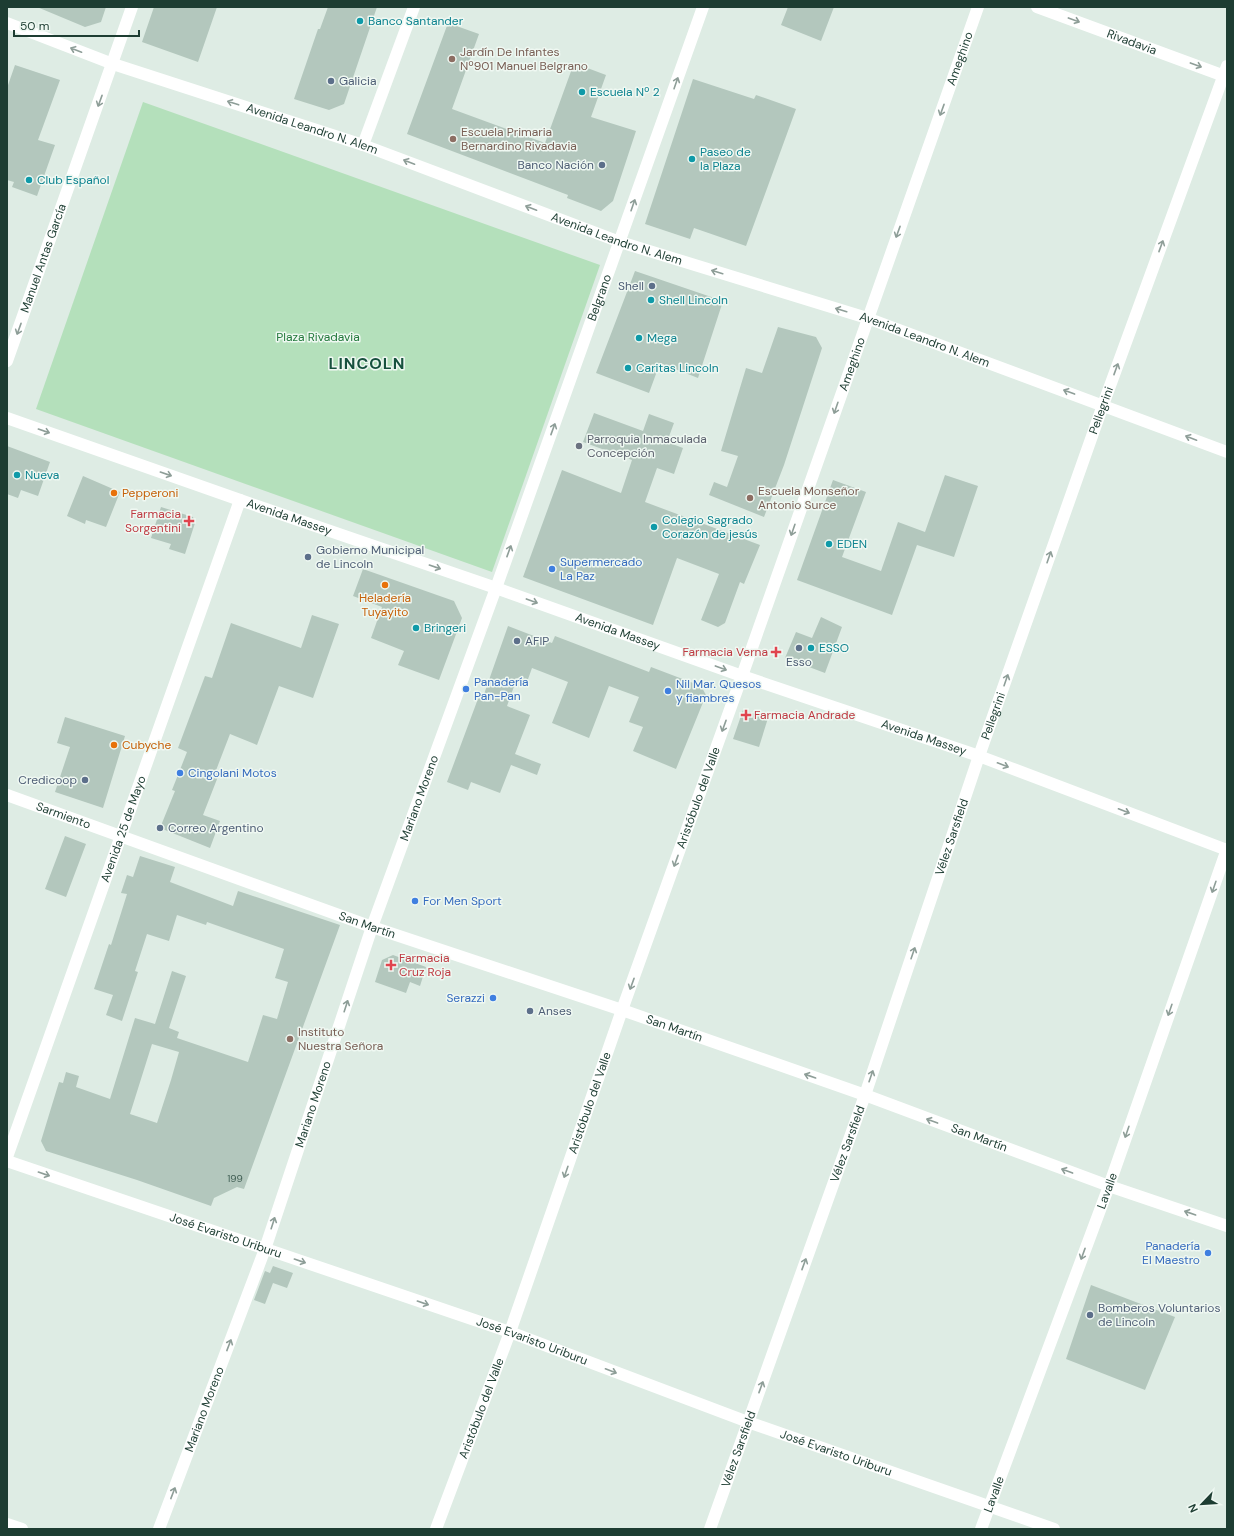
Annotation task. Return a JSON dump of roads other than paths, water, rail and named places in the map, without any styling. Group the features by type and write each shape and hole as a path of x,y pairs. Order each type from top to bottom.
{"street":[{"name":"Manuel Antas García","path":"7,361 132,7"},
{"path":"364,145 414,7"},
{"name":"Belgrano","path":"496,588 703,7"},
{"name":"Ameghino","path":"742,676 867,318 978,7"},
{"name":"Rivadavia","path":"1037,7 1226,73"},
{"name":"Avenida Leandro N. Alem","path":"7,23 113,64 364,145 620,242 867,318 1227,452"},
{"name":"Pellegrini","path":"980,756 1103,405 1226,73"},
{"name":"Avenida Massey","path":"7,418 496,588 742,676 980,756 1227,850"},
{"name":"Avenida 25 de Mayo","path":"7,1157 240,500"},
{"name":"Mariano Moreno","path":"159,1529 265,1249 372,927 496,588"},
{"name":"Aristóbulo del Valle","path":"436,1529 510,1332 622,1010 742,676"},
{"name":"Vélez Sarsfield","path":"710,1529 865,1095 980,756"},
{"name":"Sarmiento","path":"7,795 120,836"},
{"name":"San Martín","path":"120,836 372,927 622,1010 865,1095 1108,1186 1227,1226"},
{"name":"Lavalle","path":"981,1529 1108,1186 1227,850"},
{"name":"José Evaristo Uriburu","path":"7,1161 510,1332 748,1422 1054,1529"},
{"path":"7,1524 22,1529"}],"place":[{"name":"Banco Santander","path":"360,21"},
{"name":"Jardín De Infantes Nº901 Manuel Belgrano","path":"452,59"},
{"name":"Galicia","path":"331,81"},
{"name":"Escuela Nº 2","path":"582,92"},
{"name":"Escuela Primaria Bernardino Rivadavia","path":"453,139"},
{"name":"Paseo de la Plaza","path":"692,159"},
{"name":"Banco Nación","path":"602,165"},
{"name":"Club Español","path":"29,180"},
{"name":"Shell","path":"652,286"},
{"name":"Shell Lincoln","path":"651,300"},
{"name":"Mega","path":"639,338"},
{"name":"Caritas Lincoln","path":"628,368"},
{"name":"Parroquia Inmaculada Concepción","path":"579,446"},
{"name":"Nueva","path":"17,475"},
{"name":"Pepperoni","path":"114,493"},
{"name":"Escuela Monseñor Antonio Surce","path":"750,498"},
{"name":"Farmacia Sorgentini","path":"189,521"},
{"name":"Colegio Sagrado Corazón de jesús","path":"654,527"},
{"name":"EDEN","path":"829,544"},
{"name":"Gobierno Municipal de Lincoln","path":"308,557"},
{"name":"Supermercado La Paz","path":"552,569"},
{"name":"Heladería Tuyayito","path":"385,585"},
{"name":"Bringeri","path":"416,628"},
{"name":"AFIP","path":"517,641"},
{"name":"Esso","path":"799,648"},
{"name":"ESSO","path":"811,648"},
{"name":"Farmacia Verna","path":"776,652"},
{"name":"Panadería Pan-Pan","path":"466,689"},
{"name":"Nil Mar. Quesos y fiambres","path":"668,691"},
{"name":"Farmacia Andrade","path":"746,715"},
{"name":"Cubyche","path":"114,745"},
{"name":"Cingolani Motos","path":"180,773"},
{"name":"Credicoop","path":"85,780"},
{"name":"Correo Argentino","path":"160,828"},
{"name":"For Men Sport","path":"415,901"},
{"name":"Farmacia Cruz Roja","path":"391,965"},
{"name":"Serazzi","path":"493,998"},
{"name":"Anses","path":"530,1011"},
{"name":"Instituto Nuestra Señora","path":"290,1039"},
{"name":"Panadería El Maestro","path":"1208,1253"},
{"name":"Bomberos Voluntarios de Lincoln","path":"1090,1315"}],"district":[{"name":"LINCOLN","path":"367,363"}],"park label":[{"name":"Plaza Rivadavia","path":"318,337"}]}
